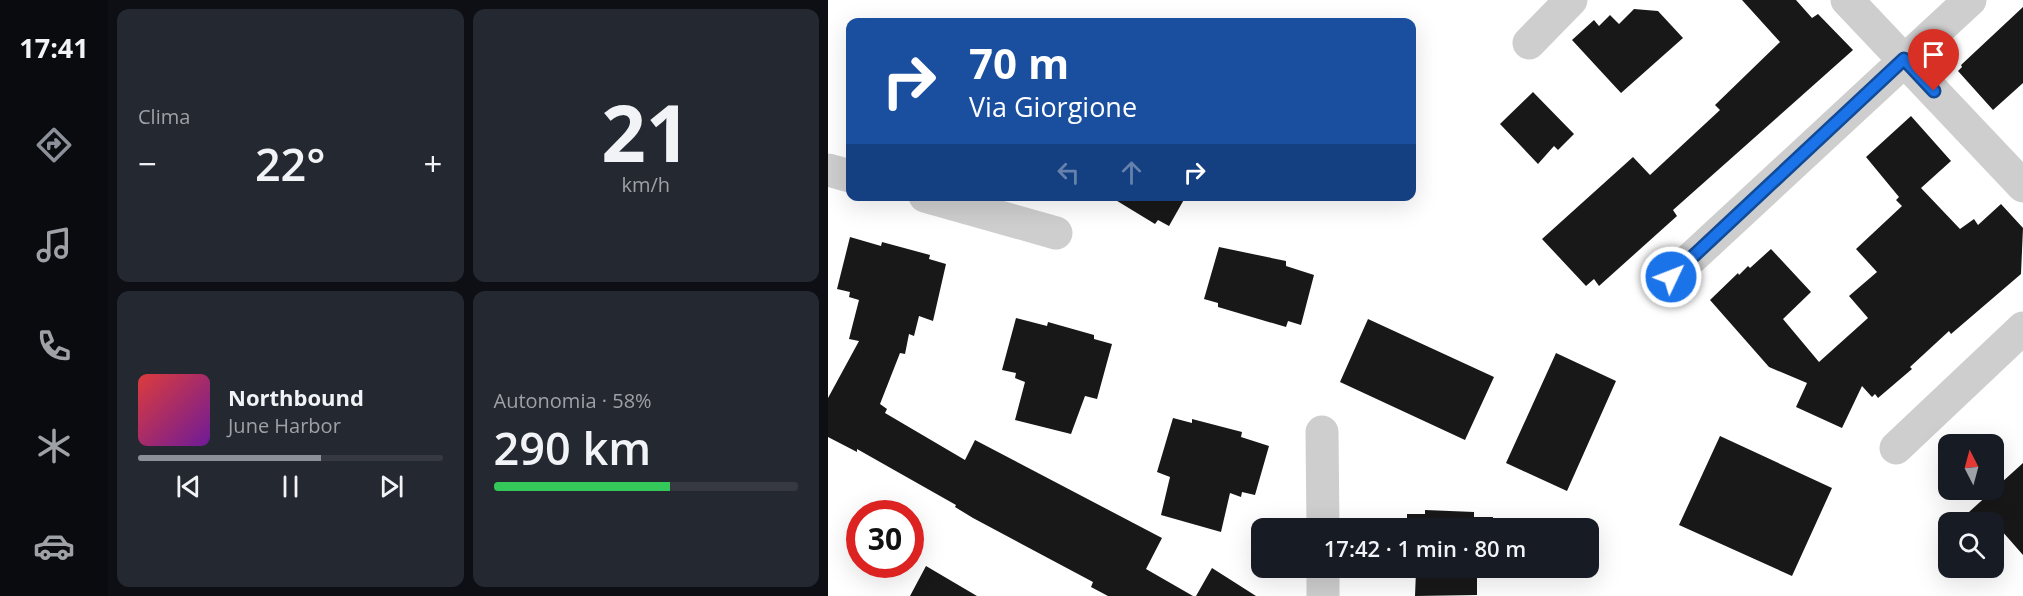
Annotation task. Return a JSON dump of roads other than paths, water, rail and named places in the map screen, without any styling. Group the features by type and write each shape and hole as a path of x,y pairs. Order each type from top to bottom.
{"street":[{"path":"1529,43 1571,0"},
{"path":"1847,0 2023,186"},
{"path":"1671,277 1970,0"},
{"path":"828,170 846,175"},
{"path":"942,201 1056,233"},
{"path":"1896,448 2023,328"},
{"path":"1322,432 1323,518"},
{"path":"1323,578 1323,596"}]}
